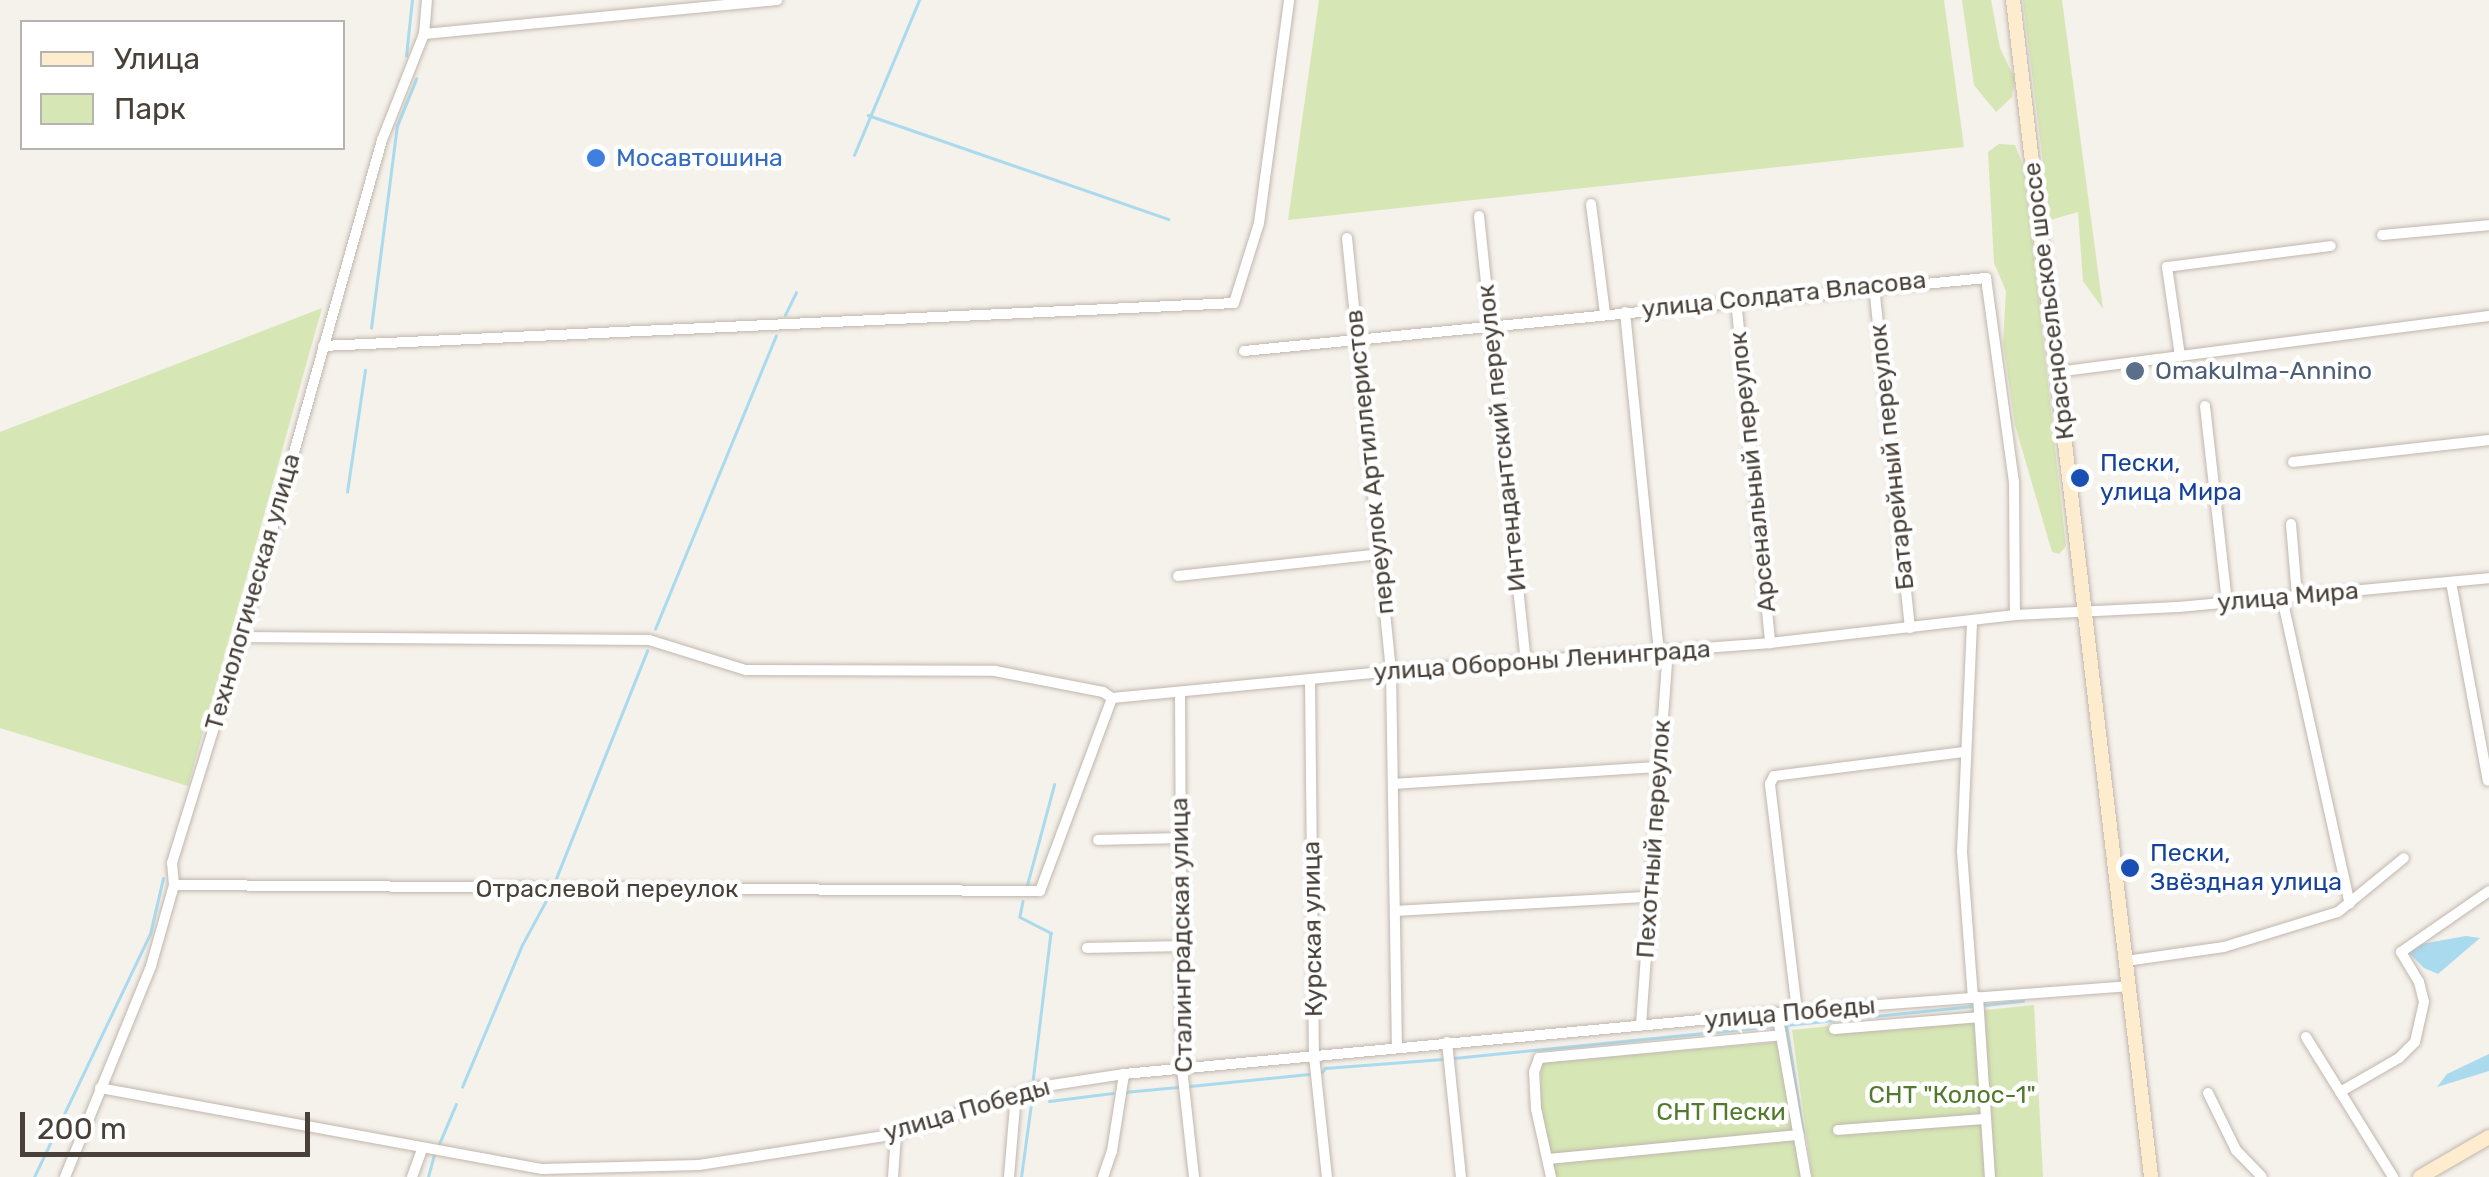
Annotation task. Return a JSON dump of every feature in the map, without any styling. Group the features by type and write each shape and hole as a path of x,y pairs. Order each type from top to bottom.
{"main road":[{"name":"Красносельское шоссе","path":"2013,0 2151,1177"},
{"path":"2420,1177 2489,1137"}],"street":[{"name":"Технологическая улица","path":"65,1177 151,966 174,885 172,864 242,638 382,140 424,34 427,0"},
{"path":"424,34 776,0"},
{"path":"323,346 1234,303 1258,222 1288,0"},
{"path":"1591,204 1604,314"},
{"name":"Интендантский переулок","path":"1479,216 1526,661"},
{"path":"2382,236 2489,225"},
{"name":"переулок Артиллеристов","path":"1347,238 1391,670 1398,1047"},
{"path":"2180,356 2167,267 2330,246"},
{"name":"улица Солдата Власова","path":"1244,351 1973,276 1986,278 2014,482 2015,615"},
{"name":"Батарейный переулок","path":"1874,286 1910,628"},
{"name":"Арсенальный переулок","path":"1736,300 1770,643"},
{"name":"Пехотный переулок","path":"1624,312 1663,652 1641,1025"},
{"path":"2057,372 2489,316"},
{"path":"2205,406 2226,603"},
{"path":"2293,462 2489,440"},
{"path":"2291,524 2297,596"},
{"path":"1178,576 1379,554"},
{"name":"улица Мира","path":"2015,615 2085,605 2226,603 2489,578"},
{"path":"2451,582 2488,781"},
{"path":"2282,598 2350,904"},
{"name":"улица Обороны Ленинграда","path":"1112,698 1391,670 1770,643 1972,623 2015,615"},
{"path":"1972,623 1962,852 1990,1177"},
{"path":"242,638 649,640 746,670 995,671 1103,692 1112,698"},
{"name":"Курская улица","path":"1310,680 1314,1056 1327,1177"},
{"name":"Сталинградская улица","path":"1180,692 1182,1068 1194,1177"},
{"name":"Отраслевой переулок","path":"174,885 1040,891 1112,698"},
{"path":"1797,1011 1770,784 1774,776 1964,752"},
{"path":"1394,784 1659,766"},
{"path":"1098,840 1179,838"},
{"path":"2126,960 2224,947 2338,912 2404,858"},
{"path":"2340,1092 2399,1058 2416,1042 2424,1002 2419,982 2401,952 2489,891"},
{"path":"1395,911 1650,896"},
{"path":"1087,948 1180,946"},
{"name":"улица Победы","path":"100,1088 542,1169 679,1166 896,1134 1016,1094 1124,1074 1797,1011 2129,986"},
{"path":"1777,1013 1806,1177"},
{"path":"1834,1029 1979,1017"},
{"path":"1552,1177 1536,1109 1534,1072 1538,1058 1781,1035"},
{"path":"2306,1037 2393,1177"},
{"path":"1447,1042 1462,1177"},
{"path":"1103,1177 1112,1151 1124,1074"},
{"path":"2208,1093 2236,1150 2262,1177"},
{"path":"1009,1177 1016,1094"},
{"path":"1838,1130 1986,1118"},
{"path":"894,1177 896,1134"},
{"path":"1548,1160 1799,1134"},
{"path":"412,1177 422,1149"}],"green space":[{"path":"1319,0 1944,0 1964,147 1288,220"},
{"path":"1962,0 1991,0 2000,48 2015,79 2012,97 1996,112 1974,85"},
{"path":"2023,0 2062,0 2103,309 2083,281 2078,212 2050,220"},
{"path":"1999,144 2015,145 2024,168 2066,546 2059,554 2052,552 2015,425 2003,343 2006,291 1994,263 1988,152"},
{"path":"322,308 188,786 0,728 0,432"},
{"name":"СНТ \"Колос-1\"","path":"2034,1005 2043,1177 1812,1177 1792,1030"},
{"name":"СНТ Пески","path":"1778,1042 1801,1177 1556,1177 1541,1108 1541,1063"}],"water":[{"path":"2466,936 2480,938 2438,974 2424,968 2409,953 2421,944"},
{"path":"2489,1054 2489,1071 2437,1087 2447,1074"}],"waterway":[{"path":"406,56 412,0"},
{"path":"854,155 919,0"},
{"path":"371,328 397,126 416,79"},
{"path":"868,115 1168,219"},
{"path":"785,315 796,292"},
{"path":"655,629 776,336"},
{"path":"347,492 365,370"},
{"path":"555,881 647,651"},
{"path":"1027,885 1054,785"},
{"path":"34,1177 150,934 163,878"},
{"path":"462,1087 522,945 548,897"},
{"path":"1023,901 1020,917 1051,933 1033,1082"},
{"path":"1984,1005 2023,1001"},
{"path":"1803,1134 1786,1025 1973,1006"},
{"path":"1454,1058 1773,1026"},
{"path":"1322,1072 1325,1068 1443,1059"},
{"path":"1190,1086 1308,1074"},
{"path":"1124,1092 1178,1087"},
{"path":"1049,1101 1113,1093"},
{"path":"1021,1177 1032,1097"},
{"path":"439,1144 456,1104"},
{"path":"428,1177 434,1155"}],"place":[{"name":"Мосавтошина","path":"596,158"},
{"name":"Omakulma-Annino","path":"2135,371"},
{"name":"Пески, улица Мира","path":"2080,478"},
{"name":"Пески, Звёздная улица","path":"2130,868"}]}
